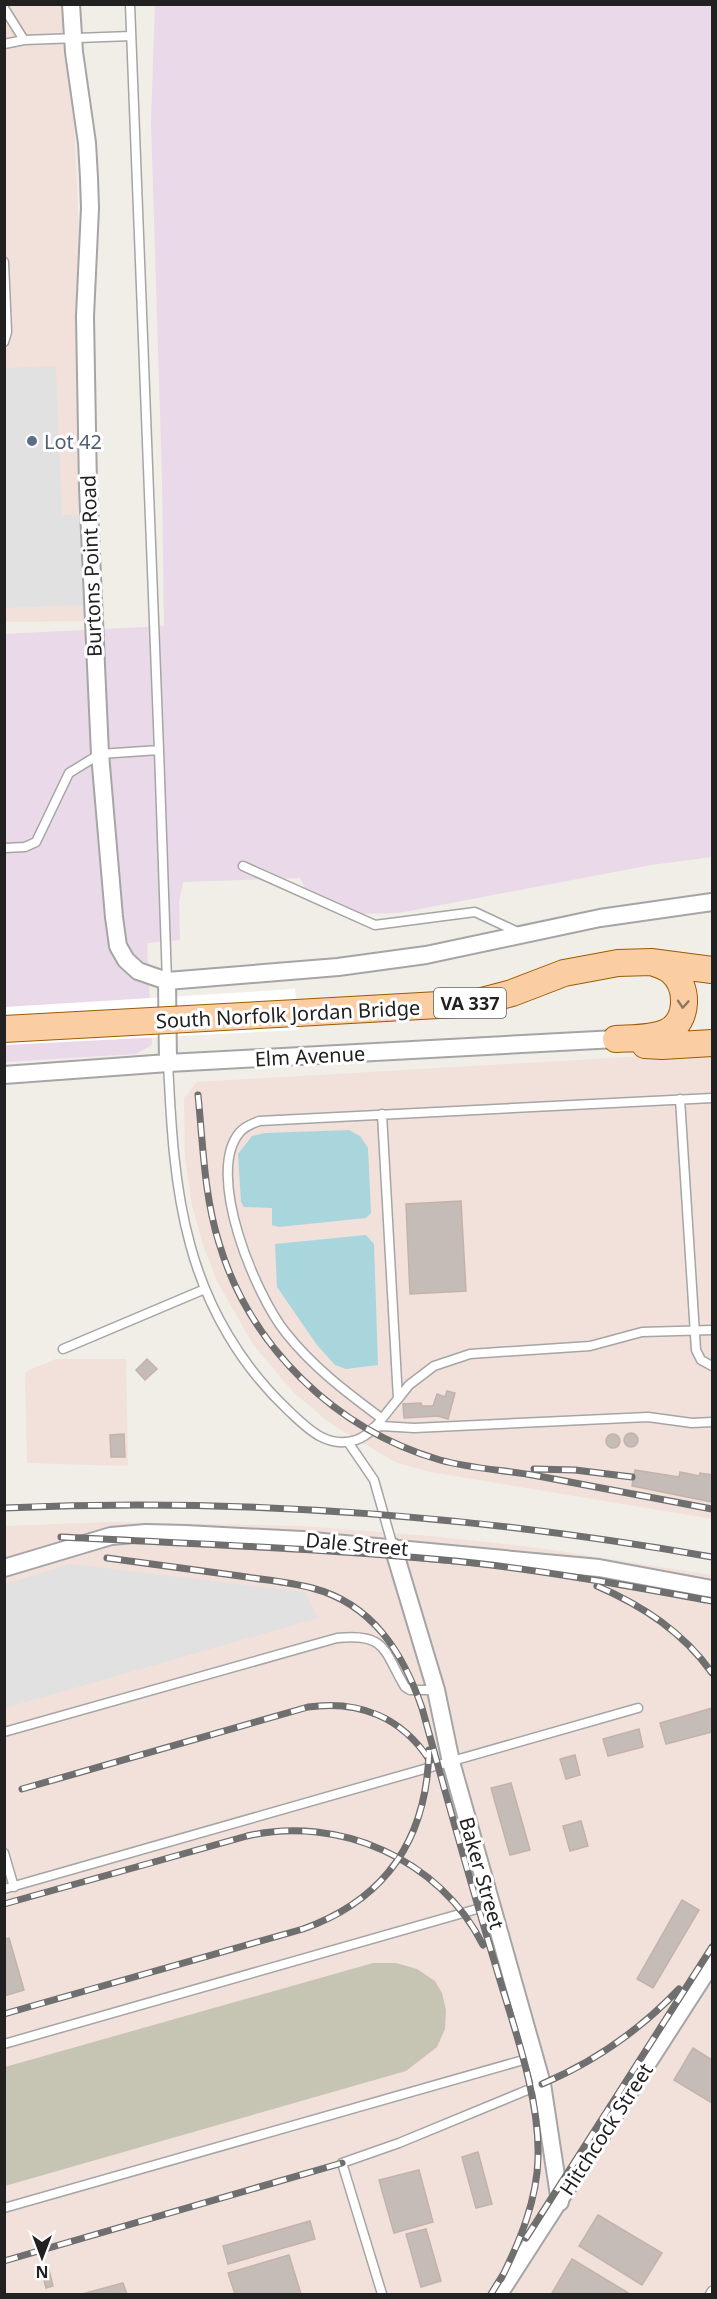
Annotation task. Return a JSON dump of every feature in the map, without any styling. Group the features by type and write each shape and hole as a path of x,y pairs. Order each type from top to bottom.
{"main road":[{"name":"VA 337","path":"644,962 712,970"},
{"name":"South Norfolk Jordan Bridge","path":"4,1029 474,1003 512,993 580,969 618,963 644,962"},
{"path":"616,1039 658,1035 672,1028 681,1017 684,1001 681,984 670,971 644,962"},
{"path":"616,1039 654,1046 712,1043"}],"street":[{"name":"Burtons Point Road","path":"71,4 72,37 87,143 89,178 90,208 85,316 87,477 100,754 118,946 126,960 138,971 167,981"},
{"path":"168,1064 167,981 338,967 415,957 600,918 712,902"},
{"name":"Elm Avenue","path":"4,1075 616,1039"},
{"name":"Dale Street","path":"4,1568 125,1534 302,1540 393,1547 599,1568 712,1589"},
{"name":"Baker Street","path":"393,1547 436,1690 452,1762 542,2084 560,2202"},
{"name":"Hitchcock Street","path":"498,2295 712,1963"}],"lane":[{"path":"130,4 167,981"},
{"path":"4,8 24,40"},
{"path":"4,44 24,40 131,36"},
{"path":"4,262 7,332 4,342"},
{"path":"4,848 25,847 36,842 69,772 100,754 159,750"},
{"path":"243,866 375,925 475,912 523,935"},
{"path":"168,1064 174,1154 182,1214 197,1269 240,1354 274,1396 318,1437 335,1442 348,1442 360,1438 373,1428 409,1385 434,1366 470,1354 570,1348 609,1343 642,1332 712,1330"},
{"path":"381,1418 321,1371 285,1332 271,1311 251,1270 232,1207 228,1166 234,1141 240,1132 248,1125 259,1121 712,1098"},
{"path":"680,1100 696,1350 701,1360 712,1366"},
{"path":"382,1114 398,1399"},
{"path":"63,1349 206,1289"},
{"path":"373,1428 648,1417 692,1424 712,1422"},
{"path":"348,1442 374,1480 393,1547"},
{"path":"4,1732 337,1638 360,1636 378,1642 384,1648 405,1687 410,1690 436,1690"},
{"path":"4,1853 9,1888 638,1708"},
{"path":"4,2044 491,1905"},
{"path":"4,2208 534,2057"},
{"path":"382,2295 342,2163 399,2143 542,2084"}],"shaded area":[{"path":"4,5 69,5 96,621 5,622"},
{"path":"155,5 712,5 712,857 651,865 399,913 353,914 310,898 300,878 183,882 179,902 180,940 147,943 152,1045 136,1054 5,1062 4,634 164,626 162,477 151,122"},
{"name":"Lot 42","path":"56,366 62,515 82,515 85,605 5,608 4,368"},
{"path":"712,1052 712,1519 430,1472 395,1462 330,1423 294,1393 252,1343 217,1281 203,1245 192,1205 185,1158 184,1098 197,1082"},
{"path":"56,1359 126,1359 128,1466 27,1463 25,1372"},
{"path":"109,1522 301,1526 442,1537 546,1549 712,1575 712,2294 5,2294 4,1526"},
{"path":"71,1564 305,1592 318,1618 5,1708 5,1584"},
{"path":"373,1963 396,1963 417,1969 435,1981 442,1993 446,2010 445,2029 437,2047 406,2071 5,2186 5,2067"}],"water":[{"path":"349,1130 360,1136 368,1148 371,1213 366,1218 279,1227 272,1225 272,1208 244,1207 241,1202 238,1154 252,1136 265,1133"},
{"path":"366,1235 374,1244 378,1365 346,1369 335,1365 317,1345 277,1287 275,1244"}],"pier":[{"path":"295,989 299,1030 5,1045 5,1007"}],"building":[{"path":"461,1201 466,1291 410,1294 406,1204"},
{"path":"147,1359 157,1369 145,1380 136,1370"},
{"path":"447,1391 455,1393 448,1419 438,1416 404,1418 403,1404 421,1403 422,1406 433,1406 437,1394 445,1397"},
{"path":"628,1433 634,1433 638,1440 634,1447 628,1447 624,1443 624,1437"},
{"path":"124,1434 125,1457 111,1457 110,1435"},
{"path":"610,1434 616,1434 620,1441 616,1448 610,1448 606,1444 606,1438"},
{"path":"635,1470 679,1477 680,1472 699,1476 700,1473 712,1475 712,1502 632,1486"},
{"path":"712,1708 712,1732 666,1744 660,1723"},
{"path":"639,1729 643,1747 608,1756 603,1739"},
{"path":"575,1755 580,1775 566,1779 560,1759"},
{"path":"511,1783 530,1850 510,1855 491,1788"},
{"path":"581,1821 588,1846 570,1851 563,1826"},
{"path":"682,1900 699,1910 653,1988 637,1979"},
{"path":"9,1938 24,1990 4,1996 4,1939"},
{"path":"693,2048 712,2060 712,2103 674,2080"},
{"path":"478,2152 492,2204 476,2208 462,2157"},
{"path":"419,2170 433,2222 394,2233 379,2180"},
{"path":"598,2215 662,2253 642,2285 579,2246"},
{"path":"310,2221 315,2239 228,2264 223,2246"},
{"path":"426,2229 441,2281 421,2287 406,2234"},
{"path":"289,2255 301,2294 235,2294 228,2273"},
{"path":"572,2259 630,2294 552,2293"},
{"path":"49,2270 53,2286 46,2288 42,2272"},
{"path":"123,2283 127,2294 82,2294"}],"railway":[{"path":"198,1095 210,1207 219,1243 233,1281 252,1317 275,1349 302,1379 333,1406 366,1428 402,1446 440,1460 712,1509"},
{"path":"534,1469 575,1470 632,1477"},
{"path":"4,1508 182,1505 360,1513 536,1530 712,1557"},
{"path":"61,1537 320,1550 474,1563 564,1575 712,1601"},
{"path":"107,1558 285,1583 333,1595 369,1618 383,1633 405,1668 422,1708 517,2037 535,2111 538,2158 531,2205 515,2250 501,2279"},
{"path":"597,1586 630,1602 661,1622 688,1645 712,1673"},
{"path":"22,1789 308,1707 345,1706 378,1715 406,1733 430,1761"},
{"path":"4,2014 303,1929 358,1901 397,1861 410,1837 420,1811 429,1750"},
{"path":"4,1904 247,1836 282,1831 317,1832 351,1839 383,1850 414,1867 441,1889 464,1915 483,1945"},
{"path":"526,2238 712,1947"},
{"path":"542,2084 580,2066 615,2044 679,1989"},
{"path":"4,2261 342,2163"},
{"path":"491,2294 504,2273"}],"place":[{"name":"Lot 42","path":"32,441"}]}
